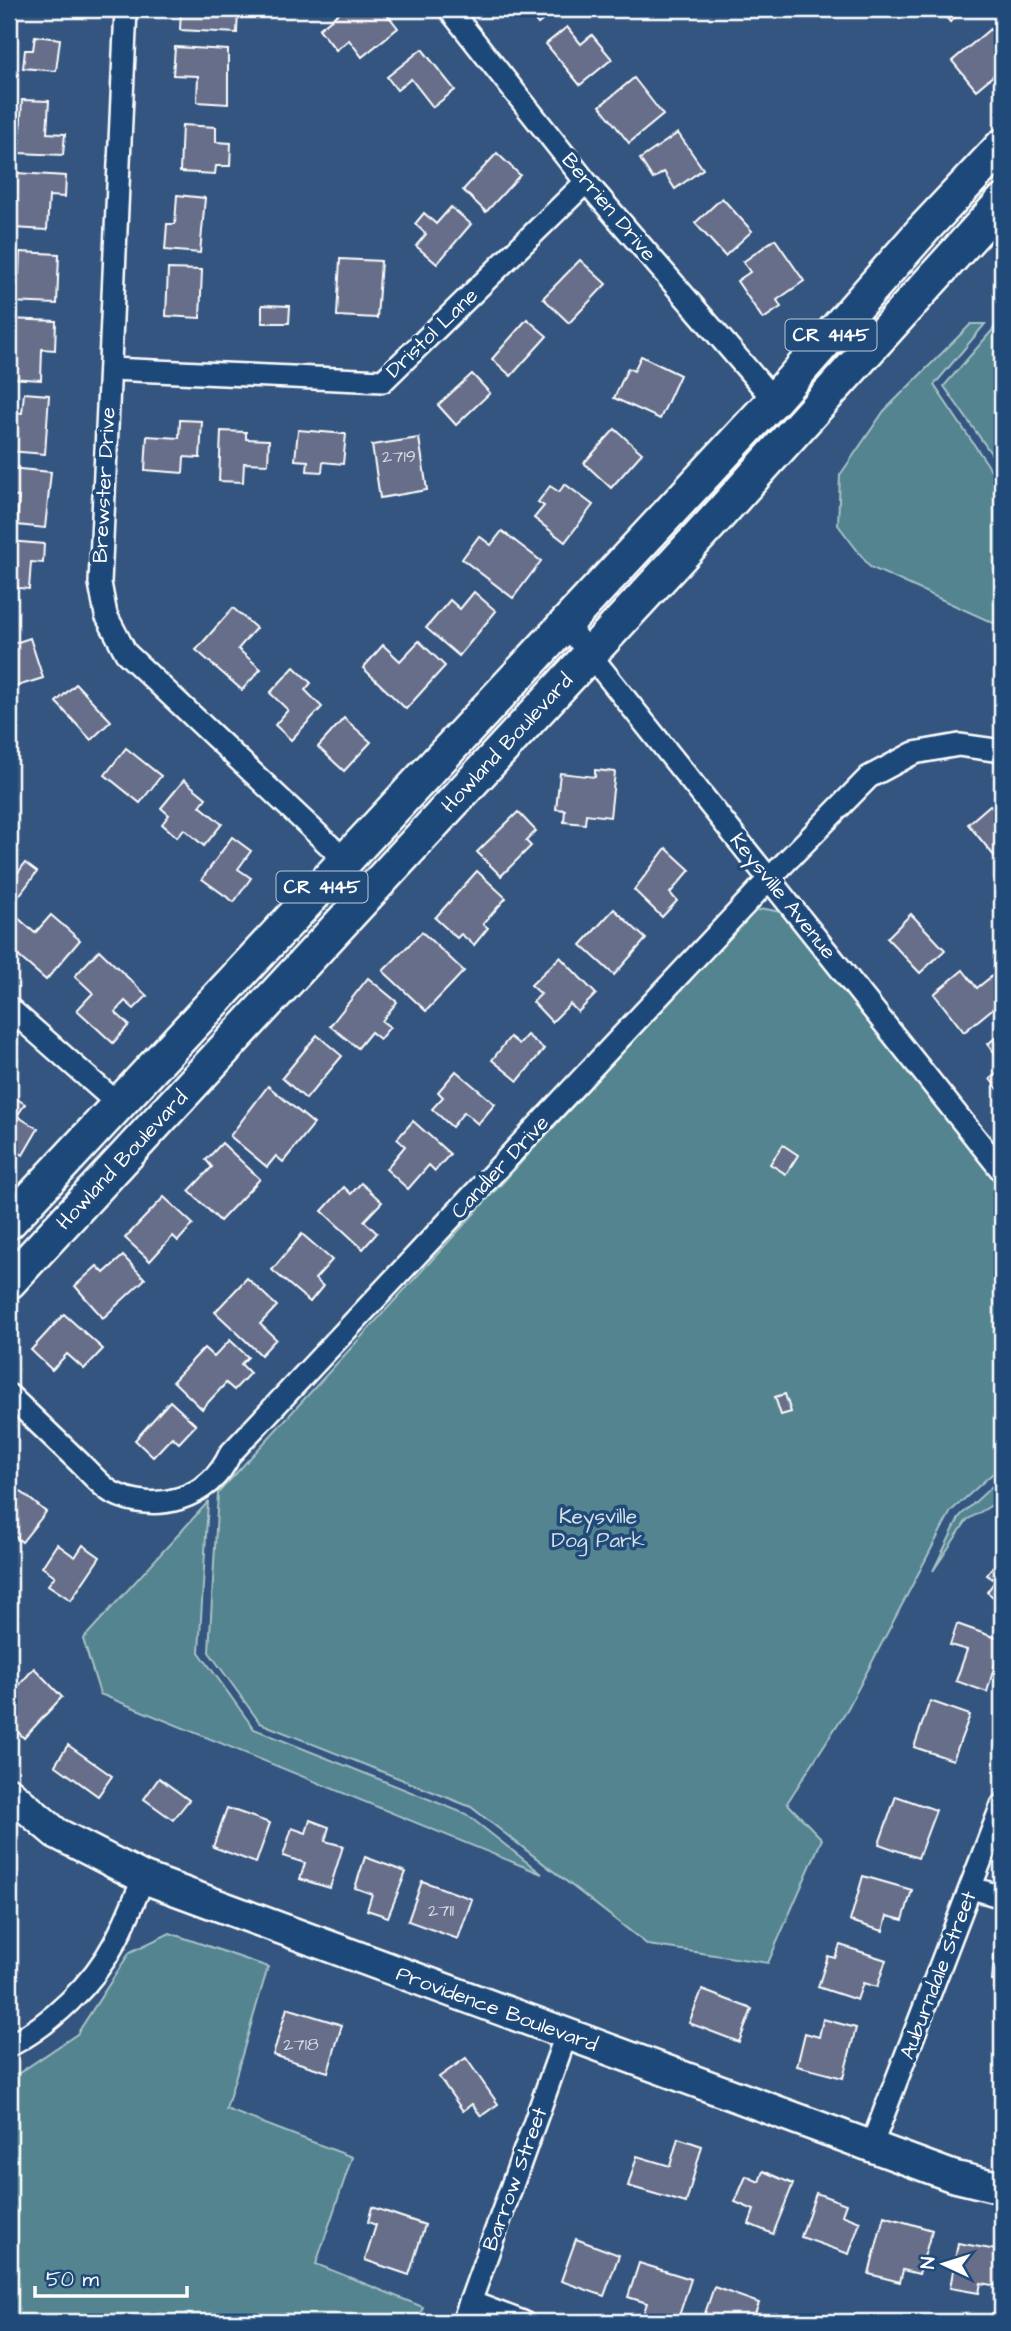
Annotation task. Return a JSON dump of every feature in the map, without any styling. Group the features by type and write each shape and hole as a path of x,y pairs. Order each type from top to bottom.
{"main road":[{"name":"Howland Boulevard","path":"9,1222 346,861 564,622 774,400 923,230 1002,146"},
{"name":"Howland Boulevard","path":"9,1282 1002,202"},
{"name":"Providence Boulevard","path":"9,1793 55,1833 144,1878 566,2035 872,2144 951,2176 1002,2188"}],"street":[{"name":"Brewster Drive","path":"126,9 100,583 106,615 126,653 346,861"},
{"name":"Berrien Drive","path":"449,9 586,182 774,400"},
{"name":"Dristol Lane","path":"110,369 383,381 586,182"},
{"name":"Keysville Avenue","path":"564,622 1002,1171"},
{"name":"Candler Drive","path":"9,1395 109,1491 135,1502 181,1500 201,1490 222,1471 230,1454 769,879 869,777 914,754 959,745 1002,751"},
{"path":"9,1008 118,1104"},
{"name":"Auburndale Street","path":"872,2144 1002,1805"},
{"path":"9,2046 25,2038 75,1996 114,1944 144,1878"},
{"path":"972,1888 1002,1897"},
{"name":"Barrow Street","path":"467,2312 566,2035"},
{"path":"467,2312 523,2322"}],"green space":[{"path":"1002,319 1002,469 944,386"},
{"path":"971,324 985,324 934,385 1002,486 1002,627 870,567 838,525 840,475 884,411"},
{"name":"Keysville Dog Park","path":"766,909 784,913 1002,1184 1002,1465 951,1511 848,1708 787,1803 822,1839 768,1963 648,1945 471,1807 260,1723 209,1652 218,1493 706,961 755,911"},
{"path":"1002,1477 1002,1499 967,1520 933,1571 960,1516"},
{"path":"208,1502 199,1652 254,1729 466,1814 542,1874 100,1694 83,1639"},
{"path":"170,1933 268,1967 226,2109 352,2157 316,2264 423,2307 417,2322 9,2322 9,2076 19,2073 77,2034 130,1952"}],"building":[{"path":"181,9 238,9 237,33 180,30"},
{"path":"344,9 383,9 398,28 362,57 349,40 336,50 319,29"},
{"path":"526,9 557,9 538,24"},
{"path":"940,9 965,9 950,22"},
{"path":"567,27 581,44 592,35 612,59 580,85 546,44"},
{"path":"990,29 1002,45 1002,68 976,90 952,61"},
{"path":"35,36 60,39 56,71 23,68 25,50 33,50"},
{"path":"175,47 228,50 228,104 197,102 198,76 173,75"},
{"path":"422,49 455,90 433,107 411,79 397,90 387,77"},
{"path":"634,78 663,115 629,143 600,106"},
{"path":"22,100 49,101 47,133 65,134 63,155 19,153"},
{"path":"182,125 216,127 216,142 231,143 230,166 216,166 215,174 180,172"},
{"path":"678,133 703,169 675,189 664,172 653,179 640,159"},
{"path":"497,153 520,175 486,212 463,190"},
{"path":"17,173 66,176 65,197 49,196 47,230 14,228"},
{"path":"177,195 205,198 200,253 165,250 167,224 175,224"},
{"path":"722,198 752,231 725,256 695,223"},
{"path":"451,207 471,224 437,264 416,246 426,234 415,224 424,213 436,224"},
{"path":"775,239 804,281 777,300 781,307 763,319 737,281 750,272 743,262"},
{"path":"20,252 59,254 57,304 10,302 11,273 19,274"},
{"path":"340,259 381,261 377,318 337,316"},
{"path":"580,260 606,284 569,323 543,298"},
{"path":"168,269 202,270 200,318 166,316"},
{"path":"262,305 290,306 289,323 262,323"},
{"path":"9,319 56,321 55,350 42,349 41,380 9,378"},
{"path":"527,319 547,336 511,376 492,359"},
{"path":"641,356 680,375 660,419 614,398 628,368 634,371"},
{"path":"472,374 490,393 456,425 438,405"},
{"path":"24,393 49,395 45,454 9,451 9,412 22,413"},
{"path":"180,420 202,421 200,458 184,457 183,473 145,470 147,436 179,438"},
{"path":"615,429 642,453 611,488 584,463"},
{"path":"298,430 346,434 343,464 323,462 322,472 307,471 308,461 295,460"},
{"path":"221,431 246,432 246,439 269,440 268,464 244,463 243,482 219,481"},
{"path":"419,438 427,490 380,498 372,445"},
{"path":"9,468 51,472 45,528 17,525 19,497 9,496"},
{"path":"565,484 593,505 565,542 534,518 544,506 538,502 550,486 559,492"},
{"path":"502,531 541,561 513,598 462,559 479,536 491,545"},
{"path":"9,541 44,544 43,563 31,562 29,589 9,587"},
{"path":"474,592 496,611 459,656 426,628 450,600 460,609"},
{"path":"233,608 256,628 238,649 261,669 242,690 196,650"},
{"path":"30,638 43,678 11,688 9,645"},
{"path":"419,641 445,666 406,709 363,668 383,645 400,661"},
{"path":"294,667 311,683 305,690 322,707 291,740 275,725 288,710 270,693"},
{"path":"76,684 111,721 91,740 56,702"},
{"path":"344,718 371,742 344,771 318,747"},
{"path":"126,748 161,776 140,803 105,775"},
{"path":"595,770 615,772 610,817 586,814 585,824 564,822 565,810 556,809 560,773 595,777"},
{"path":"184,780 206,798 200,806 222,824 204,846 184,829 177,837 162,824 169,815 161,808"},
{"path":"990,805 1002,820 1002,850 995,857 968,824"},
{"path":"518,812 536,831 526,841 531,846 501,876 477,852"},
{"path":"232,837 251,851 238,869 251,878 234,902 202,879"},
{"path":"666,848 690,870 670,893 677,901 662,917 634,890"},
{"path":"25,863 37,872 9,909 9,874 14,878"},
{"path":"477,871 506,898 483,924 488,928 474,945 461,934 457,938 435,918"},
{"path":"614,909 646,939 614,975 581,945"},
{"path":"911,914 945,950 920,973 887,938"},
{"path":"51,915 80,940 46,980 9,948 9,929 18,918 35,933"},
{"path":"422,932 464,971 426,1011 383,971"},
{"path":"99,950 147,996 134,1009 125,1001 115,1012 129,1025 113,1043 77,1010 93,993 75,976"},
{"path":"560,957 596,994 578,1012 570,1004 552,1022 533,1002 541,994 531,985"},
{"path":"963,970 977,988 997,972 1002,979 1002,1001 964,1032 934,994"},
{"path":"368,978 397,1002 382,1021 390,1027 380,1039 371,1032 358,1048 330,1026"},
{"path":"1002,1032 1002,1063 988,1044"},
{"path":"317,1035 342,1056 306,1099 282,1078"},
{"path":"527,1035 544,1049 518,1081 492,1060 510,1037 519,1044"},
{"path":"1002,1069 1002,1094 990,1079"},
{"path":"456,1071 495,1104 478,1124 464,1112 452,1127 432,1109 443,1097 438,1092"},
{"path":"268,1086 314,1124 283,1162 276,1156 267,1167 230,1136"},
{"path":"9,1094 25,1104 17,1116 38,1129 23,1155 9,1147"},
{"path":"413,1121 450,1154 435,1171 429,1165 408,1189 386,1169 405,1146 397,1139"},
{"path":"222,1143 260,1179 220,1221 189,1191 212,1167 206,1160"},
{"path":"783,1145 798,1155 786,1174 770,1164"},
{"path":"361,1183 382,1202 364,1221 377,1233 363,1249 322,1211 344,1187 351,1194"},
{"path":"164,1197 193,1224 178,1241 173,1236 150,1261 125,1238"},
{"path":"302,1234 332,1260 315,1279 323,1286 310,1302 272,1270"},
{"path":"123,1256 145,1279 103,1318 75,1286 97,1266 104,1273"},
{"path":"247,1278 277,1306 260,1324 276,1339 261,1355 215,1312"},
{"path":"64,1314 103,1349 84,1369 67,1354 52,1370 31,1350"},
{"path":"230,1340 248,1357 241,1364 250,1373 234,1390 226,1383 202,1409 173,1381 204,1348 214,1357"},
{"path":"785,1394 791,1412 781,1415 775,1397"},
{"path":"170,1401 196,1425 179,1443 172,1437 153,1457 135,1440"},
{"path":"9,1482 46,1512 22,1542 9,1532"},
{"path":"57,1544 75,1557 83,1545 100,1557 71,1600 48,1585 55,1576 42,1567"},
{"path":"1002,1554 1002,1604 987,1592 995,1581 987,1575"},
{"path":"957,1624 1002,1640 987,1692 956,1681 967,1650 950,1645"},
{"path":"34,1668 62,1697 24,1738 9,1724 9,1697"},
{"path":"930,1701 970,1715 953,1760 914,1747"},
{"path":"68,1745 112,1776 98,1796 55,1765"},
{"path":"159,1778 189,1800 173,1820 144,1799"},
{"path":"896,1796 936,1810 918,1858 879,1844"},
{"path":"227,1808 270,1823 256,1863 213,1847"},
{"path":"310,1820 329,1827 325,1841 343,1846 330,1888 300,1879 305,1863 283,1856 292,1828 306,1833"},
{"path":"365,1857 406,1872 388,1917 367,1910 372,1894 355,1888"},
{"path":"863,1876 912,1890 903,1920 887,1916 883,1931 850,1921"},
{"path":"422,1881 472,1899 458,1939 408,1921"},
{"path":"840,1945 886,1960 877,1987 863,1983 857,2000 818,1987 828,1956 835,1958"},
{"path":"994,1954 1002,1955 1002,1982 992,1981"},
{"path":"702,1990 752,2009 739,2042 689,2023"},
{"path":"287,2008 342,2025 328,2072 273,2055"},
{"path":"823,2019 856,2028 843,2078 797,2066 805,2033 819,2037"},
{"path":"466,2058 498,2104 481,2116 472,2104 463,2111 439,2077"},
{"path":"678,2138 702,2146 686,2203 628,2186 637,2156 670,2166"},
{"path":"763,2171 793,2184 773,2234 749,2224 754,2210 735,2202 746,2176 759,2182"},
{"path":"816,2193 846,2204 842,2215 860,2222 849,2254 801,2237"},
{"path":"372,2207 425,2225 409,2275 365,2260 376,2225 368,2222"},
{"path":"884,2216 932,2230 919,2274 903,2270 900,2282 869,2274"},
{"path":"576,2239 619,2255 604,2296 561,2281"},
{"path":"958,2243 1002,2251 998,2286 981,2283 979,2293 950,2288"},
{"path":"639,2263 691,2279 677,2322 655,2322 642,2318 647,2303 628,2297"},
{"path":"714,2287 759,2303 752,2322 702,2322"}]}
